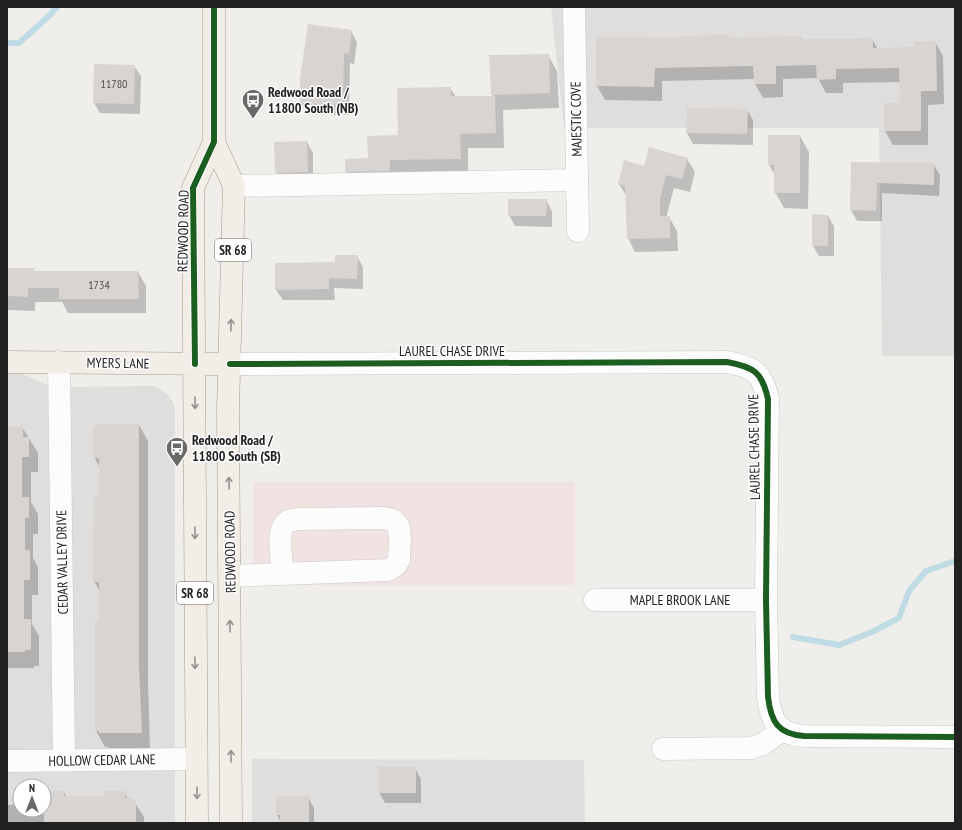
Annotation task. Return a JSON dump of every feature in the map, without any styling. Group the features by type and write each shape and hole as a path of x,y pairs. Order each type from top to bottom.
{"main road":[{"name":"REDWOOD ROAD","path":"214,7 214,142 234,186 228,410 231,823"},
{"name":"REDWOOD ROAD","path":"197,823 193,188 214,142"},
{"name":"MYERS LANE","path":"7,362 230,364"}],"street":[{"name":"MAJESTIC COVE","path":"574,7 578,231"},
{"path":"234,186 577,180"},
{"name":"CEDAR VALLEY DRIVE","path":"59,362 64,761"},
{"name":"LAUREL CHASE DRIVE","path":"230,364 727,362 743,365 758,374 765,386 768,399 766,600 769,709 773,721 782,730"},
{"path":"230,576 388,570 395,566 399,560 399,527 393,520 384,518 298,519 289,521 283,527 280,538 283,573"},
{"name":"MAPLE BROOK LANE","path":"595,600 766,600"},
{"path":"663,748 751,748 763,744 782,730 792,735 804,736 955,737"},
{"name":"HOLLOW CEDAR LANE","path":"7,761 196,759"}],"shaded area":[{"path":"551,7 955,7 955,356 882,356 879,128 564,128"},
{"path":"7,373 20,373 52,387 154,386 167,394 173,402 175,410 175,823 7,823"},
{"path":"253,482 575,482 575,585 253,585"},
{"path":"252,759 584,760 585,823 252,823"}],"building":[{"path":"308,24 352,30 349,54 344,53 343,105 300,103 300,78"},
{"path":"729,35 729,38 801,36 801,39 873,38 873,48 914,47 914,42 936,41 937,91 921,91 921,131 884,131 884,103 900,103 899,68 836,69 836,79 817,80 816,65 776,66 776,84 754,84 753,66 655,68 654,87 596,86 596,37 679,38 679,36"},
{"path":"549,54 550,93 491,95 489,55"},
{"path":"94,64 135,65 134,104 93,103"},
{"path":"451,87 451,96 495,96 496,133 460,134 461,159 390,160 390,171 345,172 345,159 368,158 367,136 398,135 397,88"},
{"path":"687,108 748,109 747,134 686,133"},
{"path":"768,135 800,135 800,193 774,193 774,165 768,165"},
{"path":"307,141 308,172 275,173 274,142"},
{"path":"649,147 688,158 682,179 666,175 660,199 660,216 670,216 670,238 627,239 625,186 618,184 624,160 644,166"},
{"path":"851,162 934,163 934,185 877,183 876,211 850,210"},
{"path":"508,199 547,199 546,216 508,216"},
{"path":"812,214 828,215 828,246 812,246"},
{"path":"335,255 358,255 357,279 329,278 329,289 275,290 275,263 335,262"},
{"path":"7,268 34,268 34,271 138,271 139,299 59,299 59,288 28,288 28,297 7,296"},
{"path":"96,424 139,424 139,666 142,733 99,733 99,731 95,731 95,621 99,621 99,582 93,582 94,497 99,497 99,458 93,458 93,426 96,426"},
{"path":"7,426 23,426 23,437 29,437 29,457 22,457 22,497 29,497 29,518 25,518 25,550 30,550 30,580 24,580 24,619 31,619 31,650 25,650 25,652 7,652"},
{"path":"378,767 416,767 416,793 378,793"},
{"path":"52,791 64,791 64,796 104,796 104,791 125,791 125,798 133,798 133,802 136,802 136,823 44,823 44,818 52,818"},
{"path":"276,796 309,796 309,823 280,823 280,815 276,815"}],"waterway":[{"path":"7,43 19,43 57,7"},
{"path":"793,637 839,645 872,632 899,618 909,591 926,571 955,561"}],"cycle path":[{"path":"195,364 193,188 214,142 214,7"},
{"path":"230,364 727,362 750,369 760,377 768,399 766,600 768,697 769,706 774,720 777,725 788,733 804,736 955,737"}],"place":[{"name":"Redwood Road / 11800 South (NB)","path":"253,120"},
{"name":"Redwood Road / 11800 South (SB)","path":"177,468"}]}
